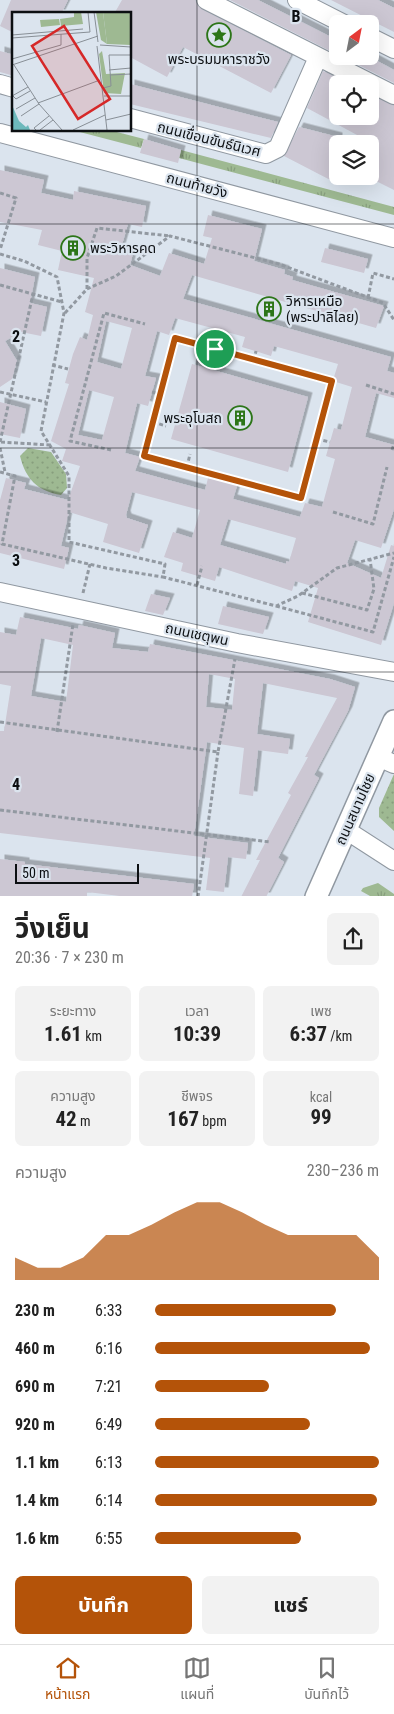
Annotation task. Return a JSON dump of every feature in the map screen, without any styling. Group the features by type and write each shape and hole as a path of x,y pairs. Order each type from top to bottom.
{"main road":[{"name":"ถนนสนามไชย","path":"316,896 346,830 386,761 394,721"}],"street":[{"path":"206,0 394,95"},
{"path":"297,0 329,16"},
{"path":"379,42 394,49"},
{"name":"ถนนเขื่อนขันธ์นิเวศ","path":"131,118 266,154 278,148 318,57"},
{"name":"ถนนท้ายวัง","path":"0,133 394,238"},
{"name":"ถนนเชตุพน","path":"0,592 237,643 394,672"},
{"path":"346,830 394,861"}],"path":[{"path":"0,193 16,198 0,250"},
{"path":"87,289 87,258 97,228 170,236 278,266 383,303 394,320"},
{"path":"64,313 87,289 116,276 170,236"},
{"path":"0,254 24,261 57,277 64,313 52,365 41,431 69,476 69,542 165,564 163,577"},
{"path":"368,298 373,273 394,279"},
{"path":"0,285 62,302"},
{"path":"26,292 27,286"},
{"path":"33,294 0,442 50,445"},
{"path":"111,450 70,441 104,313 145,324"},
{"path":"175,338 254,360 332,381 301,498 223,479 144,456 175,338"},
{"path":"254,360 256,351"},
{"path":"52,365 68,369"},
{"path":"366,385 394,394"},
{"path":"0,392 46,402"},
{"path":"152,392 160,394"},
{"path":"153,422 166,426"},
{"path":"317,439 330,442"},
{"path":"392,450 394,444"},
{"path":"0,448 5,472"},
{"path":"187,467 190,454"},
{"path":"333,512 373,524 387,467"},
{"path":"0,472 15,476 2,544 197,585 373,632 394,557"},
{"path":"276,606 302,593 337,568 394,553"},
{"path":"302,593 367,610 374,589 370,559"},
{"path":"82,597 90,564"},
{"path":"197,585 202,566"},
{"path":"57,732 75,615"},
{"path":"198,896 218,752 235,659"},
{"path":"0,722 57,732 218,752"},
{"path":"0,810 270,842"}],"green space":[{"path":"76,131 113,131 144,139 141,148"},
{"path":"181,150 394,207 394,215 179,158"},
{"path":"28,448 51,452 66,474 67,488 61,495 46,491 30,478 20,456"},
{"path":"394,774 394,831 379,817 379,808"},
{"path":"378,883 394,894 394,896 370,896 361,891 363,888"}],"building":[{"path":"11,0 68,0 62,12 12,12 12,32 0,26"},
{"path":"122,0 195,0 201,9 291,55 271,93 183,47 167,77 131,58 131,12 115,12"},
{"path":"230,0 258,0 329,36 329,50"},
{"path":"331,0 378,0 394,8 394,32 379,24 379,15 361,15"},
{"path":"0,51 12,54 12,75 0,72"},
{"path":"379,62 394,70 394,83 359,65 379,65"},
{"path":"323,71 331,75 329,75 329,120 307,108"},
{"path":"131,84 278,122 271,138 131,104"},
{"path":"379,99 394,106 394,190 379,182 379,135 357,135 338,125 379,125"},
{"path":"299,127 330,135 329,179 284,156"},
{"path":"144,139 181,150 178,163 140,153"},
{"path":"0,170 44,180 41,193 73,200 74,191 146,206 142,227 128,224 121,248 133,253 130,265 160,276 169,253 204,264 212,238 203,236 208,215 262,229 254,261 285,270 284,274 293,277 292,280 384,306 376,328 192,275 183,299 391,357 387,371 394,373 394,398 376,393 365,437 394,445 394,509 381,548 355,540 347,563 381,578 391,545 394,546 394,603 381,645 308,622 318,588 295,581 292,591 219,567 215,581 181,571 183,563 164,557 173,532 192,538 200,510 132,492 126,515 127,518 148,525 139,553 103,542 108,524 69,512 61,546 69,548 64,569 0,553 0,500 6,478 26,483 24,489 68,500 80,466 62,461 66,449 51,441 69,384 65,383 73,354 80,337 87,340 93,315 85,312 94,278 58,270 62,251 38,245 42,230 0,222","holes":["175,318 245,337 242,347 271,356 274,346 338,364 334,377 336,382 352,387 341,430 334,428 326,456 335,459 322,507 305,503 300,517 233,499 237,486 208,478 205,490 135,471 140,457 125,453 137,403 148,406 156,378 145,376 157,331 169,335","106,321 132,328 121,369 97,362","89,390 114,397 102,440 78,435","228,519 296,538 289,562 286,561 286,564 220,545"]},
{"path":"325,248 368,259 364,273 321,262"},
{"path":"0,268 35,277 30,303 47,307 41,336 21,332 5,341 17,361 12,379 0,387"},
{"name":"พระอุโบสถ","path":"192,364 308,397 288,472 171,439"},
{"path":"0,402 26,409 20,438 0,434"},
{"path":"151,594 170,598 163,615 145,611"},
{"path":"223,606 269,617 263,634 218,624"},
{"path":"20,617 78,629 79,625 115,633 112,648 148,652 150,644 330,679 355,687 348,711 314,775 319,778 278,858 284,862 267,896 242,896 260,860 256,860 291,795 288,793 308,757 305,757 337,698 263,683 257,734 290,739 288,754 258,750 253,796 239,794 244,748 207,742 194,836 248,843 246,859 228,857 224,892 206,890 210,858 0,833 0,731 4,731 11,686 0,684 0,632 16,635","holes":["41,638 73,645 66,702 31,696","209,674 235,679 232,710 206,707"]},
{"path":"0,859 25,862 25,864 194,884 192,896 120,896 87,892 87,896 0,896"}],"place":[{"name":"พระบรมมหาราชวัง","path":"219,35"},
{"name":"พระวิหารคด","path":"73,248"},
{"name":"วิหารเหนือ (พระปาลิไลย)","path":"269,309"},
{"name":"พระอุโบสถ","path":"240,418"}],"route":[{"path":"175,338 215,349 332,381 301,498 144,456 175,338"}]}
